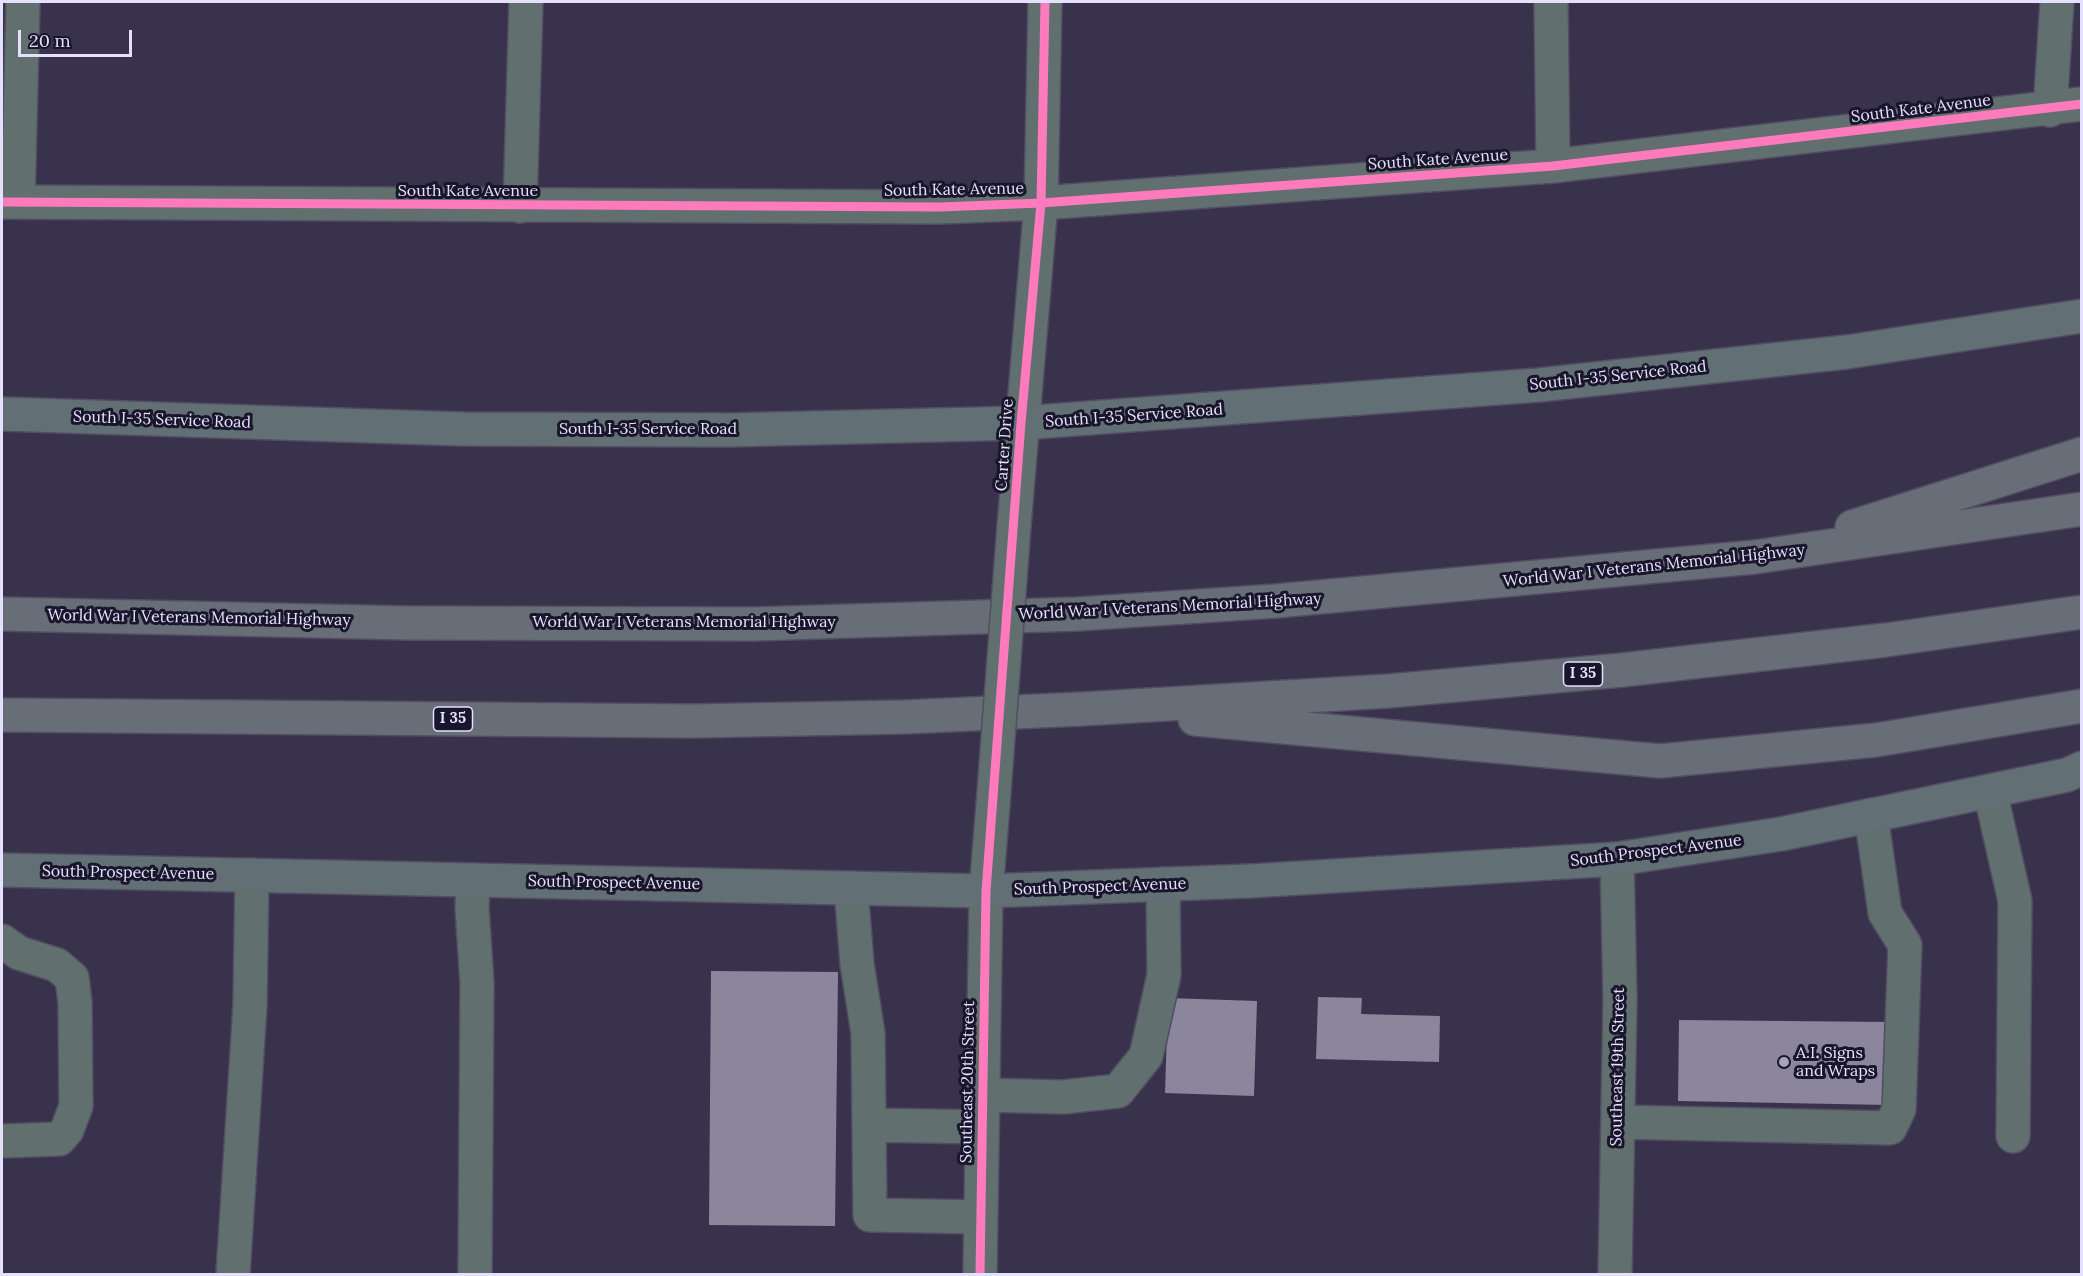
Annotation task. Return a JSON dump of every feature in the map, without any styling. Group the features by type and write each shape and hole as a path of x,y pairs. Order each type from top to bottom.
{"highway":[{"path":"1755,557 2082,454"},
{"name":"World War I Veterans Memorial Highway","path":"5,614 408,623 754,624 1078,614 1310,599 1755,557 2082,509"},
{"name":"I 35","path":"2,715 693,722 904,717 1082,709 1389,692 1622,670 1886,640 2082,612"},
{"path":"1082,709 1660,761 1876,740 2082,706"}],"main road":[{"name":"South I-35 Service Road","path":"2,414 463,429 728,429 1021,423 1539,385 1847,352 2082,316"},
{"name":"South Prospect Avenue","path":"2,870 986,891 1456,871 1617,859 1781,834 2077,773"}],"street":[{"path":"10,202 22,2"},
{"path":"520,206 526,2"},
{"name":"Carter Drive","path":"986,891 1021,423 1041,203 1045,2"},
{"path":"1551,2 1553,166"},
{"path":"2050,110 2057,2"},
{"name":"South Kate Avenue","path":"10,202 940,207 1041,203 1553,166 2050,110 2082,104"},
{"path":"1990,791 2015,901 2013,1137"},
{"path":"1618,1122 1890,1128 1899,1109 1905,945 1885,913 1871,815"},
{"name":"Southeast 19th Street","path":"1615,1275 1620,1000 1617,859"},
{"path":"233,1275 250,1005 252,875"},
{"path":"473,880 477,983 475,1275"},
{"path":"983,1095 1063,1097 1118,1091 1146,1056 1164,975 1163,884"},
{"path":"851,888 857,964 868,1033 871,1125 870,1215 981,1217"},
{"name":"Southeast 20th Street","path":"980,1275 986,891"},
{"path":"2,941 19,953 57,965 72,978 75,1003 76,1106 67,1130 59,1139 2,1141"},
{"path":"871,1125 982,1127"}],"building":[{"path":"711,971 838,972 835,1226 709,1225"},
{"path":"1318,997 1362,998 1361,1014 1440,1016 1439,1062 1316,1059"},
{"path":"1168,998 1257,1001 1254,1096 1165,1093"},
{"name":"A.I. Signs and Wraps","path":"1679,1020 1889,1022 1888,1105 1678,1101"}],"cycle path":[{"path":"980,1274 986,891 1021,423 1041,203 1045,2"},
{"path":"2,202 940,207 1041,203 1553,166 2082,104"}],"place":[{"name":"A.I. Signs and Wraps","path":"1784,1062"}]}
